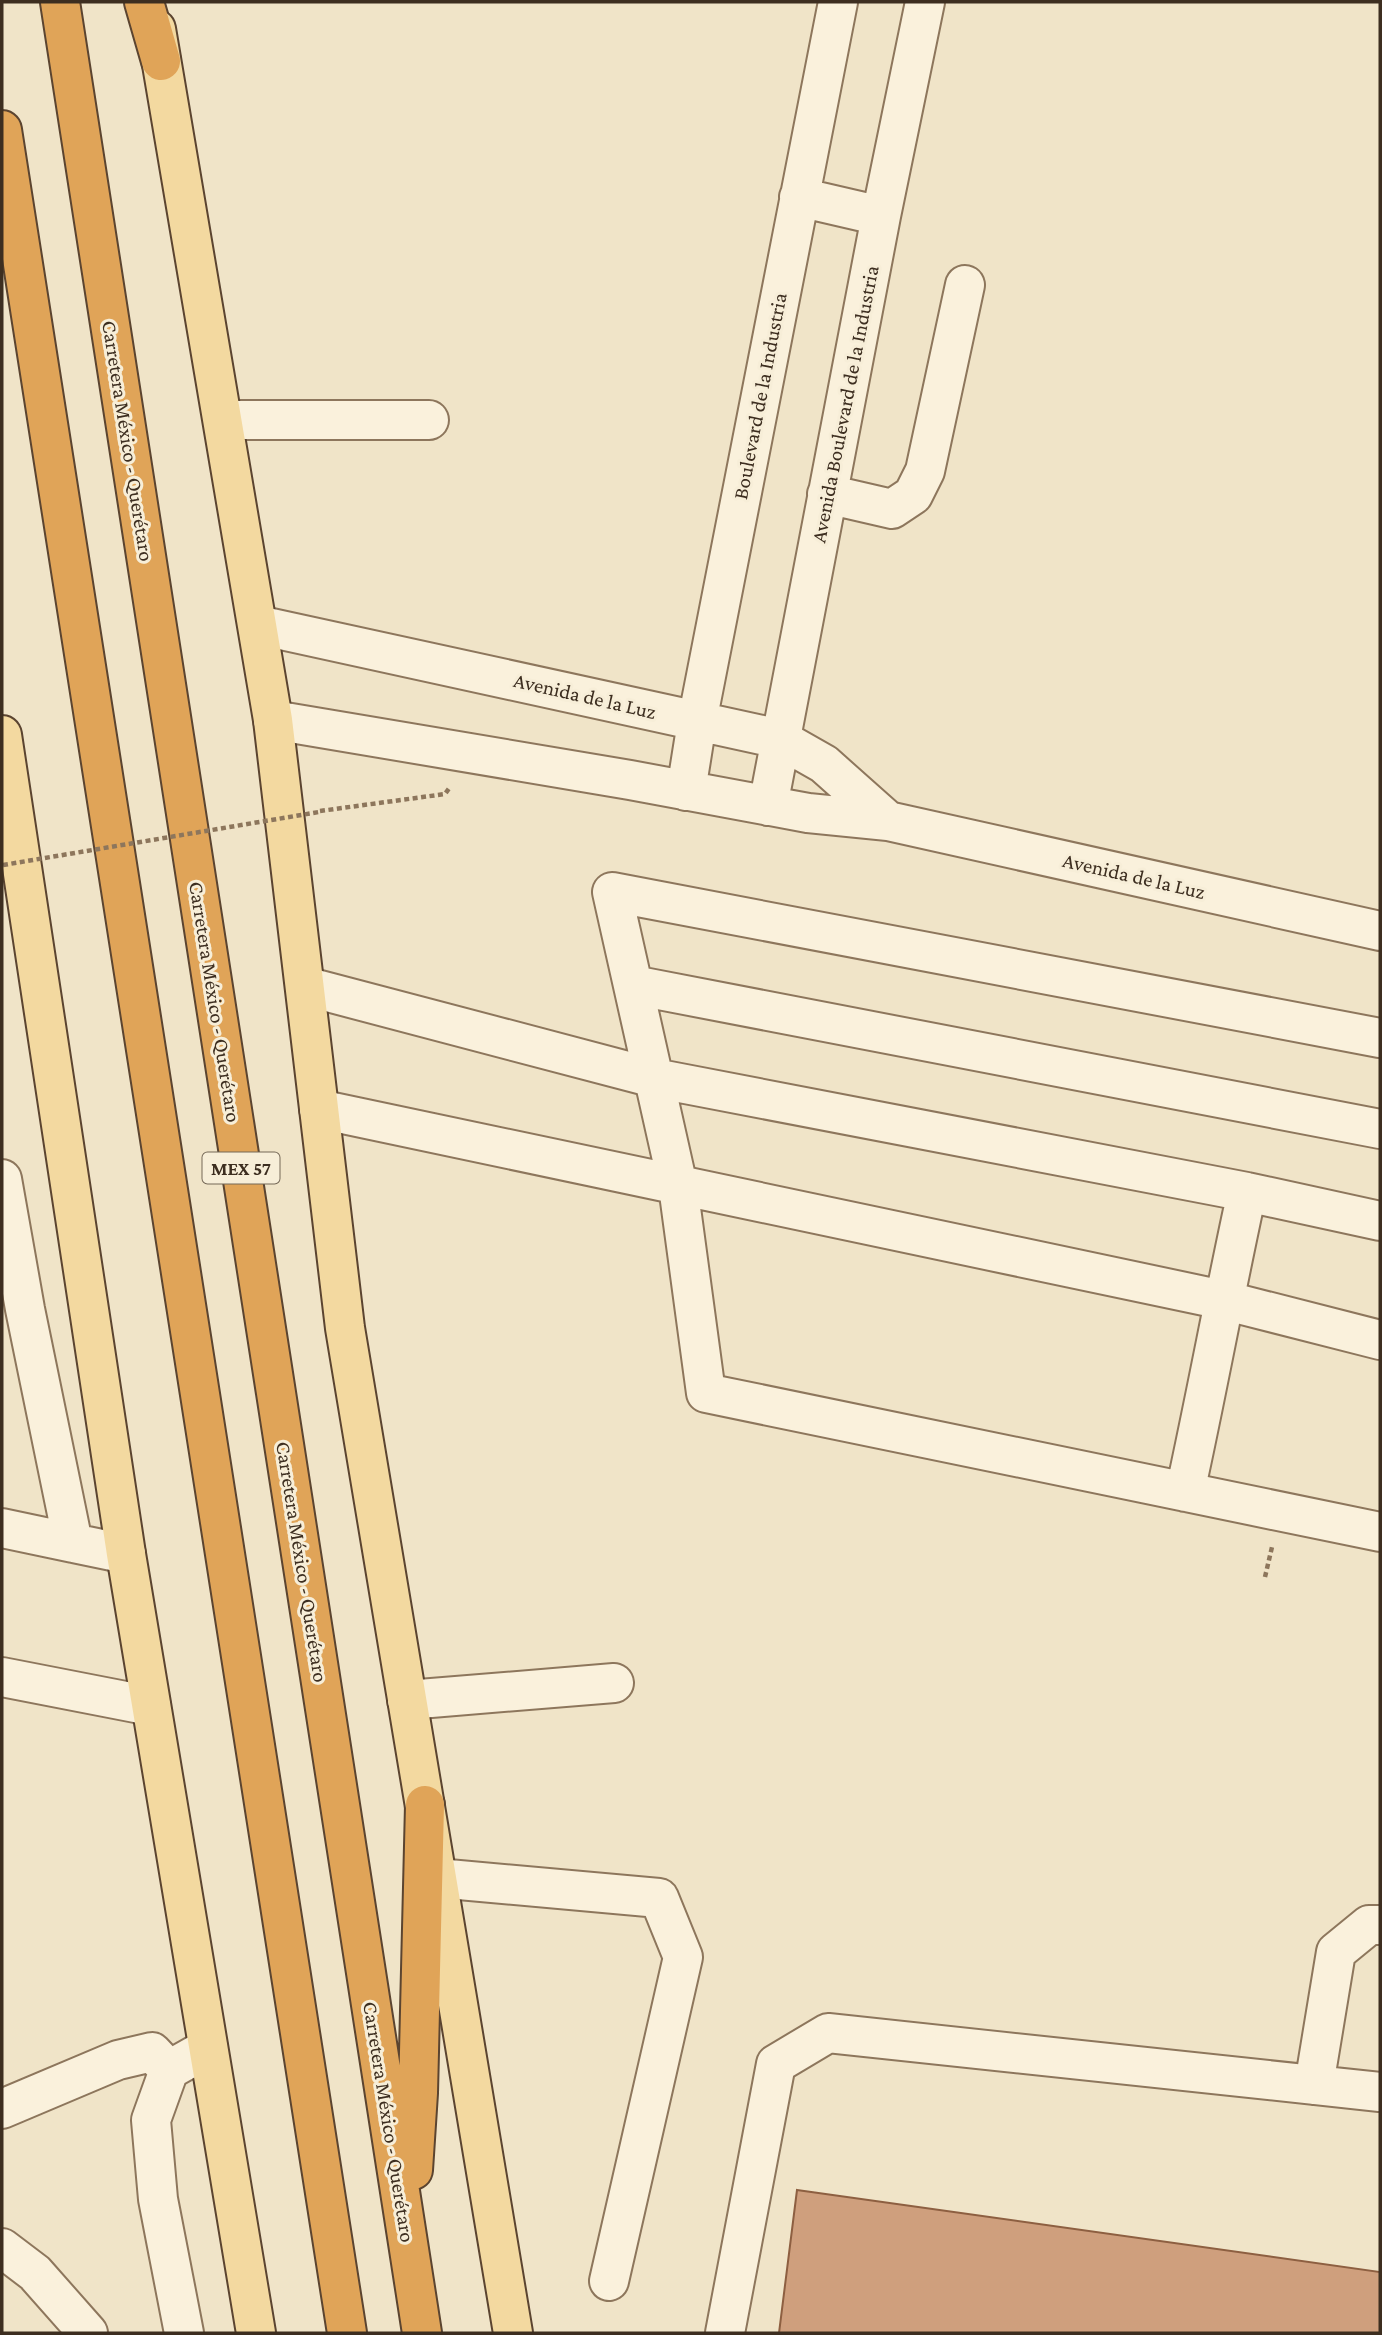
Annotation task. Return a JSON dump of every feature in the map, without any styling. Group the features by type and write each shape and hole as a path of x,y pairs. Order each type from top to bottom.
{"highway":[{"name":"Carretera México - Querétaro","path":"60,2 422,2333"},
{"path":"144,2 161,61"},
{"path":"2,130 347,2333"},
{"path":"408,2242 418,2093 425,1805"}],"main road":[{"path":"152,2 273,720 345,1328 513,2333"},
{"path":"2,735 126,1555 256,2333"}],"street":[{"name":"Boulevard de la Industria","path":"686,791 696,722 838,2"},
{"name":"Avenida Boulevard de la Industria","path":"768,806 881,216 925,2"},
{"path":"799,197 881,216"},
{"path":"827,494 892,509 913,495 925,471 965,285"},
{"path":"223,420 429,421"},
{"name":"Avenida de la Luz","path":"258,625 780,739 824,764 888,821"},
{"path":"273,720 686,791"},
{"name":"Avenida de la Luz","path":"686,791 768,806 888,821 1380,931"},
{"path":"1380,1038 612,892 678,1186 706,1393 1380,1532"},
{"path":"633,985 1380,1129"},
{"path":"305,986 654,1078 1248,1192 1380,1221"},
{"path":"319,1109 1223,1300 1380,1340"},
{"path":"2,1179 14,1306 73,1543"},
{"path":"1185,1492 1206,1398 1223,1300 1248,1192"},
{"path":"2,1528 126,1555"},
{"path":"2,1677 151,1706"},
{"path":"407,1700 614,1683"},
{"path":"437,1878 659,1898 683,1957 609,2281"},
{"path":"1314,2085 1336,1952 1369,1925 1380,1925"},
{"path":"725,2333 776,2064 828,2033 1380,2092"},
{"path":"184,2333 158,2199 151,2120 169,2070 208,2048"},
{"path":"2,2109 118,2060 152,2052 169,2070"},
{"path":"2,2248 35,2273 88,2333"}],"path":[{"path":"3,865 319,811 445,794"}],"building":[{"path":"797,2190 1380,2272 1380,2333 779,2333"}]}
